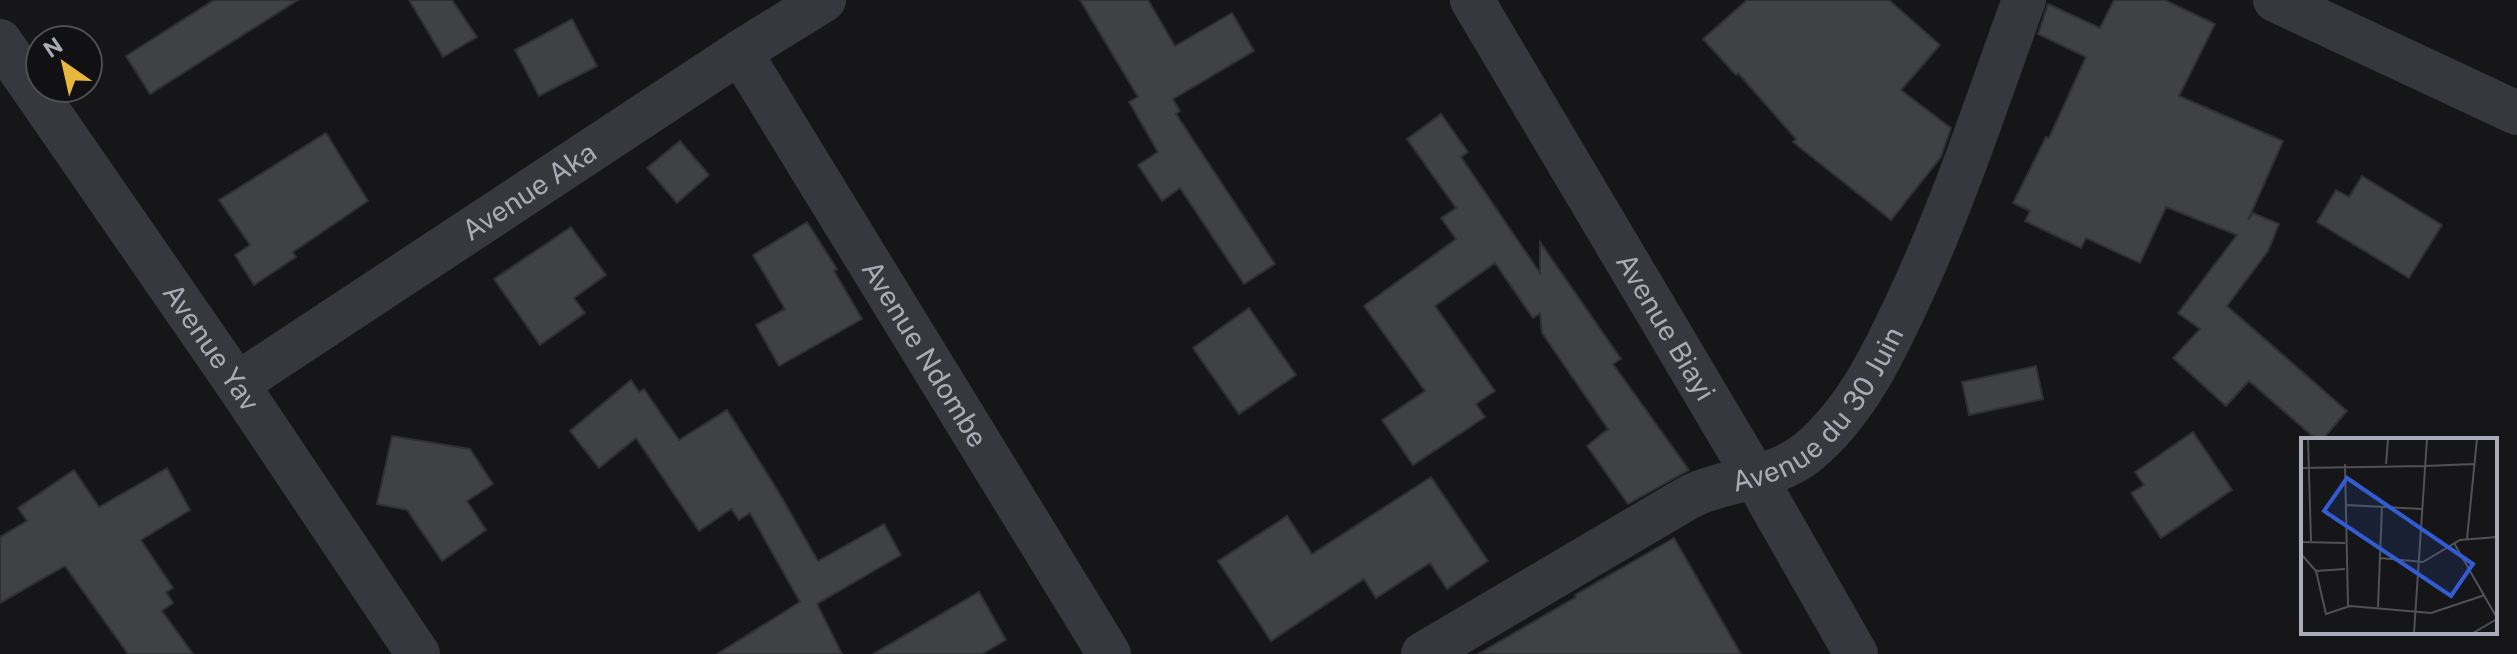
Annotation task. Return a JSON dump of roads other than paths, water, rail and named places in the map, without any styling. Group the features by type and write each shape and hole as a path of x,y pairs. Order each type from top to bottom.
{"street":[{"name":"Avenue Aka","path":"237,384 740,52 824,0"},
{"name":"Avenue Biayi","path":"1472,0 1755,477 1856,654"},
{"name":"Avenue du 30 Juin","path":"1423,654 1674,506 1704,490 1755,477 1791,463 1817,443 1864,387 1936,242 2024,0"},
{"path":"2275,0 2517,113"},
{"name":"Avenue Yav","path":"0,41 237,384 418,654"},
{"name":"Avenue Ndombe","path":"740,52 1109,654"}]}
